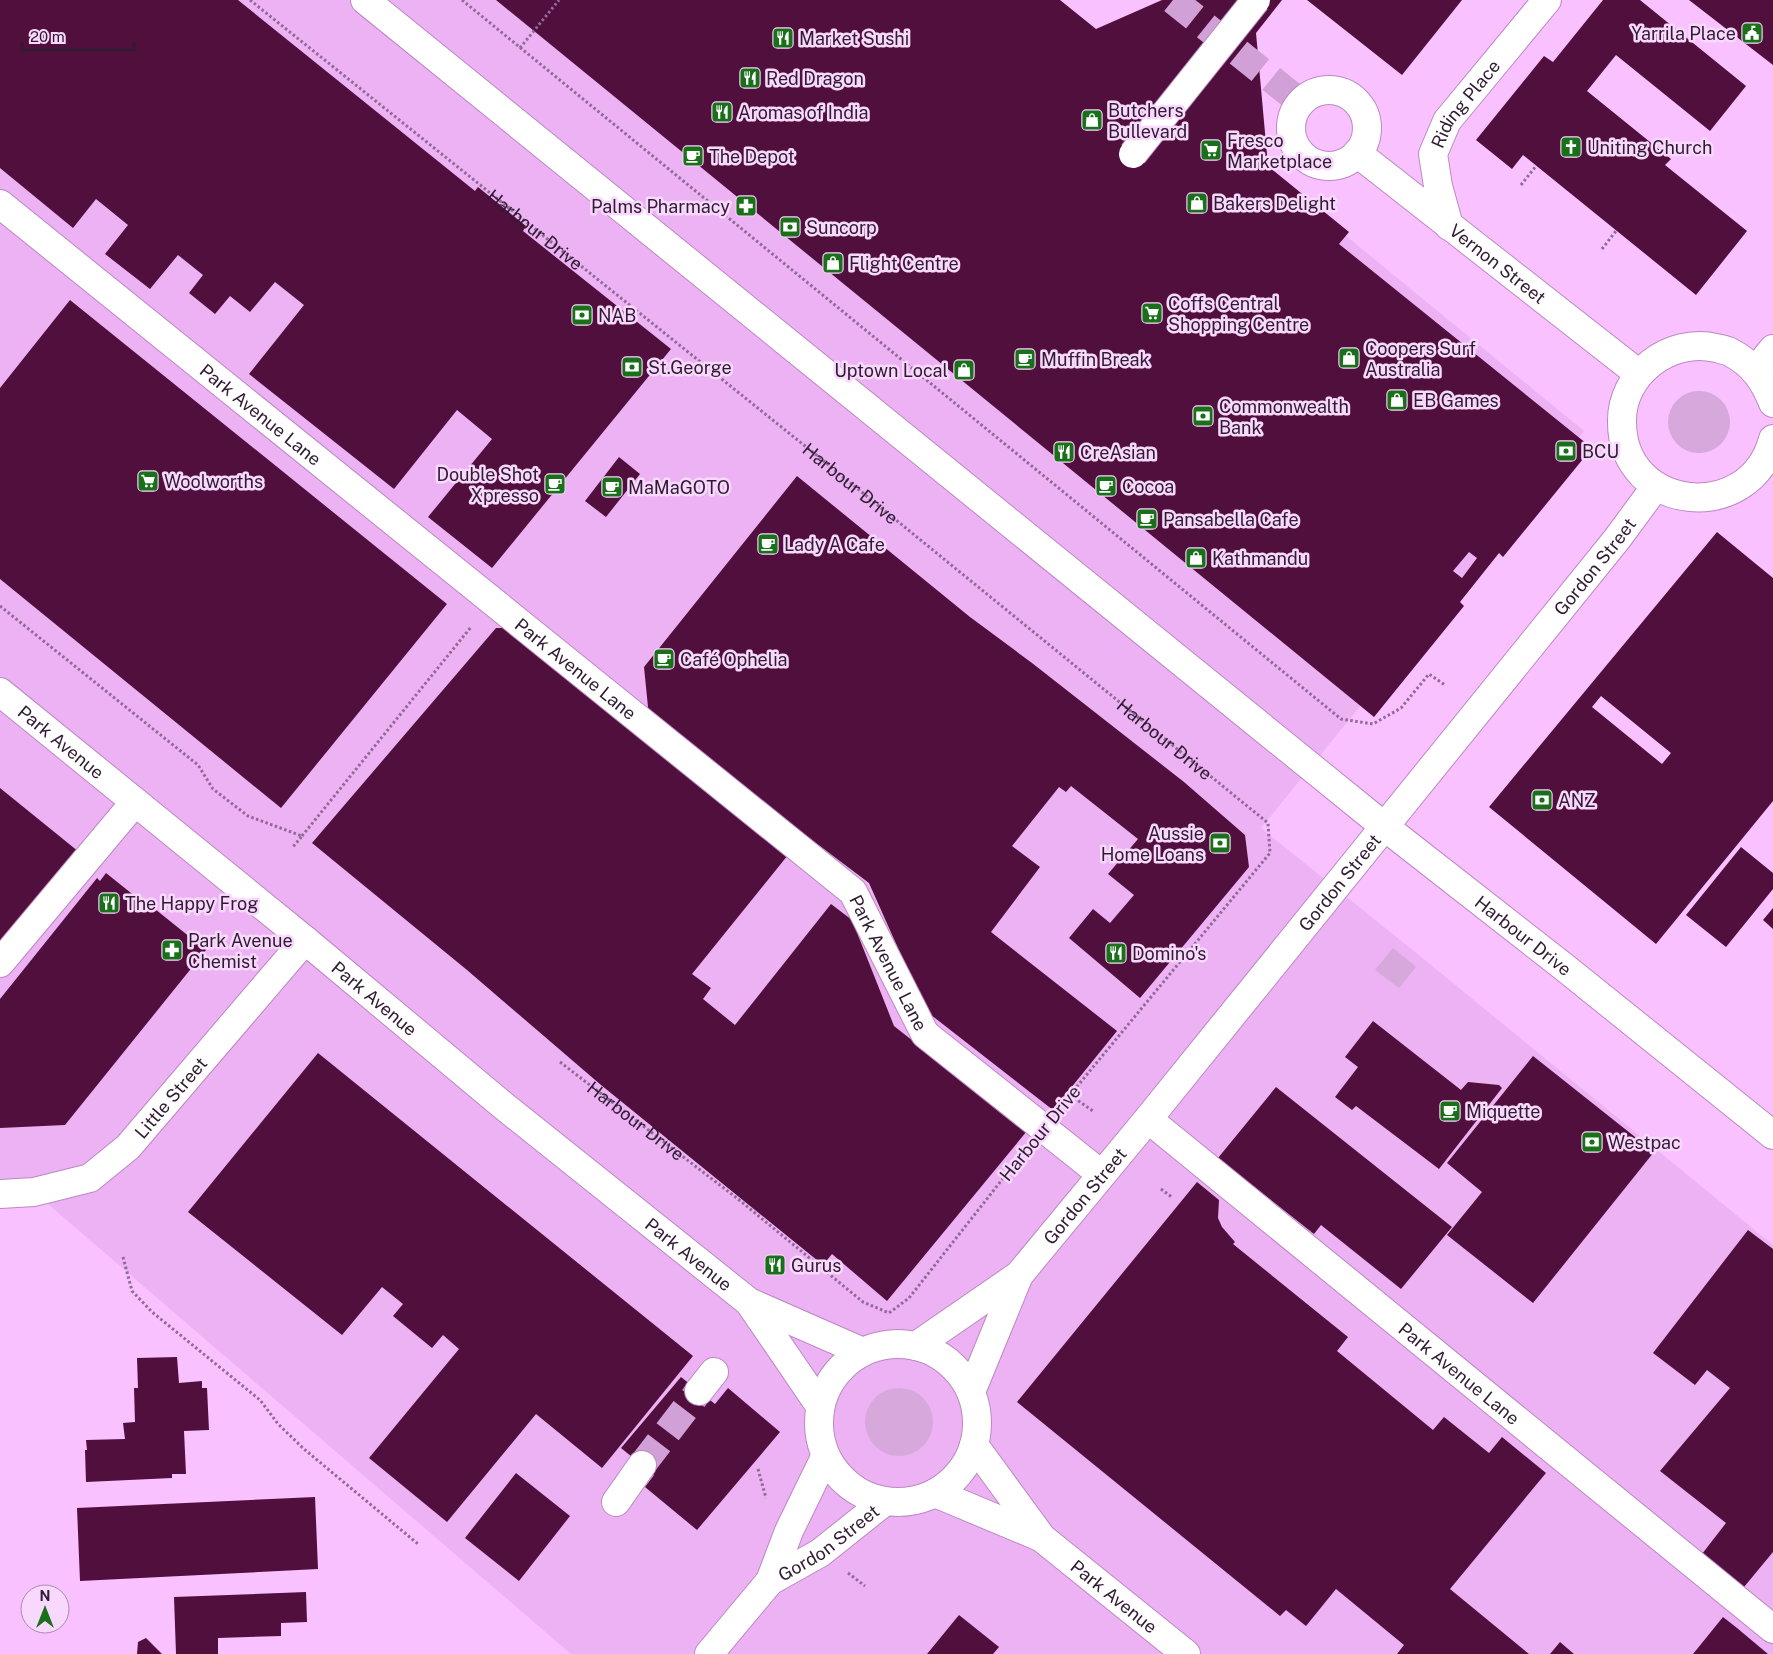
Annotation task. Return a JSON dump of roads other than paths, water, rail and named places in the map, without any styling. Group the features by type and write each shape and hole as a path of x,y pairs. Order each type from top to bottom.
{"street":[{"name":"Harbour Drive","path":"365,0 1385,826 1564,966 1773,1135"},
{"path":"1132,154 1256,0"},
{"name":"Riding Place","path":"1449,226 1438,186 1433,154 1447,121 1547,0"},
{"name":"Vernon Street","path":"1357,153 1639,374"},
{"name":"Park Avenue Lane","path":"0,204 853,892 925,1034 1101,1174"},
{"path":"1773,403 1765,384 1755,370 1730,352 1705,346 1680,348 1658,358 1639,374 1626,395 1622,421 1625,446 1637,469 1656,486 1676,496 1698,499 1720,496 1740,486 1765,479 1773,439"},
{"path":"1755,370 1773,348"},
{"name":"Gordon Street","path":"916,1346 1019,1275 1148,1119 1617,539 1656,486"},
{"name":"Park Avenue","path":"0,692 305,940 505,1106 749,1302 863,1352"},
{"path":"0,963 135,802"},
{"name":"Little Street","path":"0,1194 34,1192 90,1178 128,1147 305,940"},
{"name":"Park Avenue Lane","path":"1148,1119 1773,1628"},
{"name":"Gordon Street","path":"971,1392 1019,1275"},
{"name":"Park Avenue","path":"749,1302 820,1406"},
{"path":"898,1344 916,1346 939,1355 958,1371 971,1392 978,1428 974,1445 966,1464 953,1481 936,1494 919,1500 901,1503 884,1502 860,1493 840,1478 825,1457 820,1441 818,1423 820,1406 828,1384 843,1365 863,1352 880,1346 898,1344"},
{"name":"Park Avenue","path":"974,1445 1042,1538 1186,1654"},
{"name":"Gordon Street","path":"709,1654 770,1581 789,1531 825,1457"},
{"path":"616,1502 642,1465"},
{"name":"Park Avenue","path":"936,1494 1042,1538"},
{"name":"Gordon Street","path":"770,1581 820,1553 884,1502"}],"tunnel":[{"path":"1173,0 1300,102"},
{"path":"642,1465 699,1391"}],"place":[{"name":"Yarrila Place","path":"1752,33"},
{"name":"Market Sushi","path":"783,38"},
{"name":"Red Dragon","path":"750,78"},
{"name":"Aromas of India","path":"722,112"},
{"name":"Butchers Bullevard","path":"1092,120"},
{"name":"Uniting Church","path":"1571,147"},
{"name":"Fresco Marketplace","path":"1211,150"},
{"name":"The Depot","path":"693,156"},
{"name":"Bakers Delight","path":"1197,203"},
{"name":"Palms Pharmacy","path":"746,206"},
{"name":"Suncorp","path":"790,227"},
{"name":"Flight Centre","path":"833,263"},
{"name":"Coffs Central Shopping Centre","path":"1152,313"},
{"name":"NAB","path":"582,315"},
{"name":"Coopers Surf Australia","path":"1349,358"},
{"name":"Muffin Break","path":"1025,359"},
{"name":"St.George","path":"632,367"},
{"name":"Uptown Local","path":"964,370"},
{"name":"EB Games","path":"1397,400"},
{"name":"Commonwealth Bank","path":"1203,416"},
{"name":"BCU","path":"1566,451"},
{"name":"CreAsian","path":"1064,452"},
{"name":"Woolworths","path":"148,481"},
{"name":"Double Shot Xpresso","path":"555,484"},
{"name":"Cocoa","path":"1106,486"},
{"name":"MaMaGOTO","path":"612,487"},
{"name":"Pansabella Cafe","path":"1147,519"},
{"name":"Lady A Cafe","path":"768,544"},
{"name":"Kathmandu","path":"1196,558"},
{"name":"Café Ophelia","path":"664,659"},
{"name":"ANZ","path":"1542,800"},
{"name":"Aussie Home Loans","path":"1220,843"},
{"name":"The Happy Frog","path":"109,903"},
{"name":"Park Avenue Chemist","path":"172,950"},
{"name":"Domino's","path":"1116,953"},
{"name":"Miquette","path":"1450,1111"},
{"name":"Westpac","path":"1592,1142"},
{"name":"Gurus","path":"775,1265"}]}
